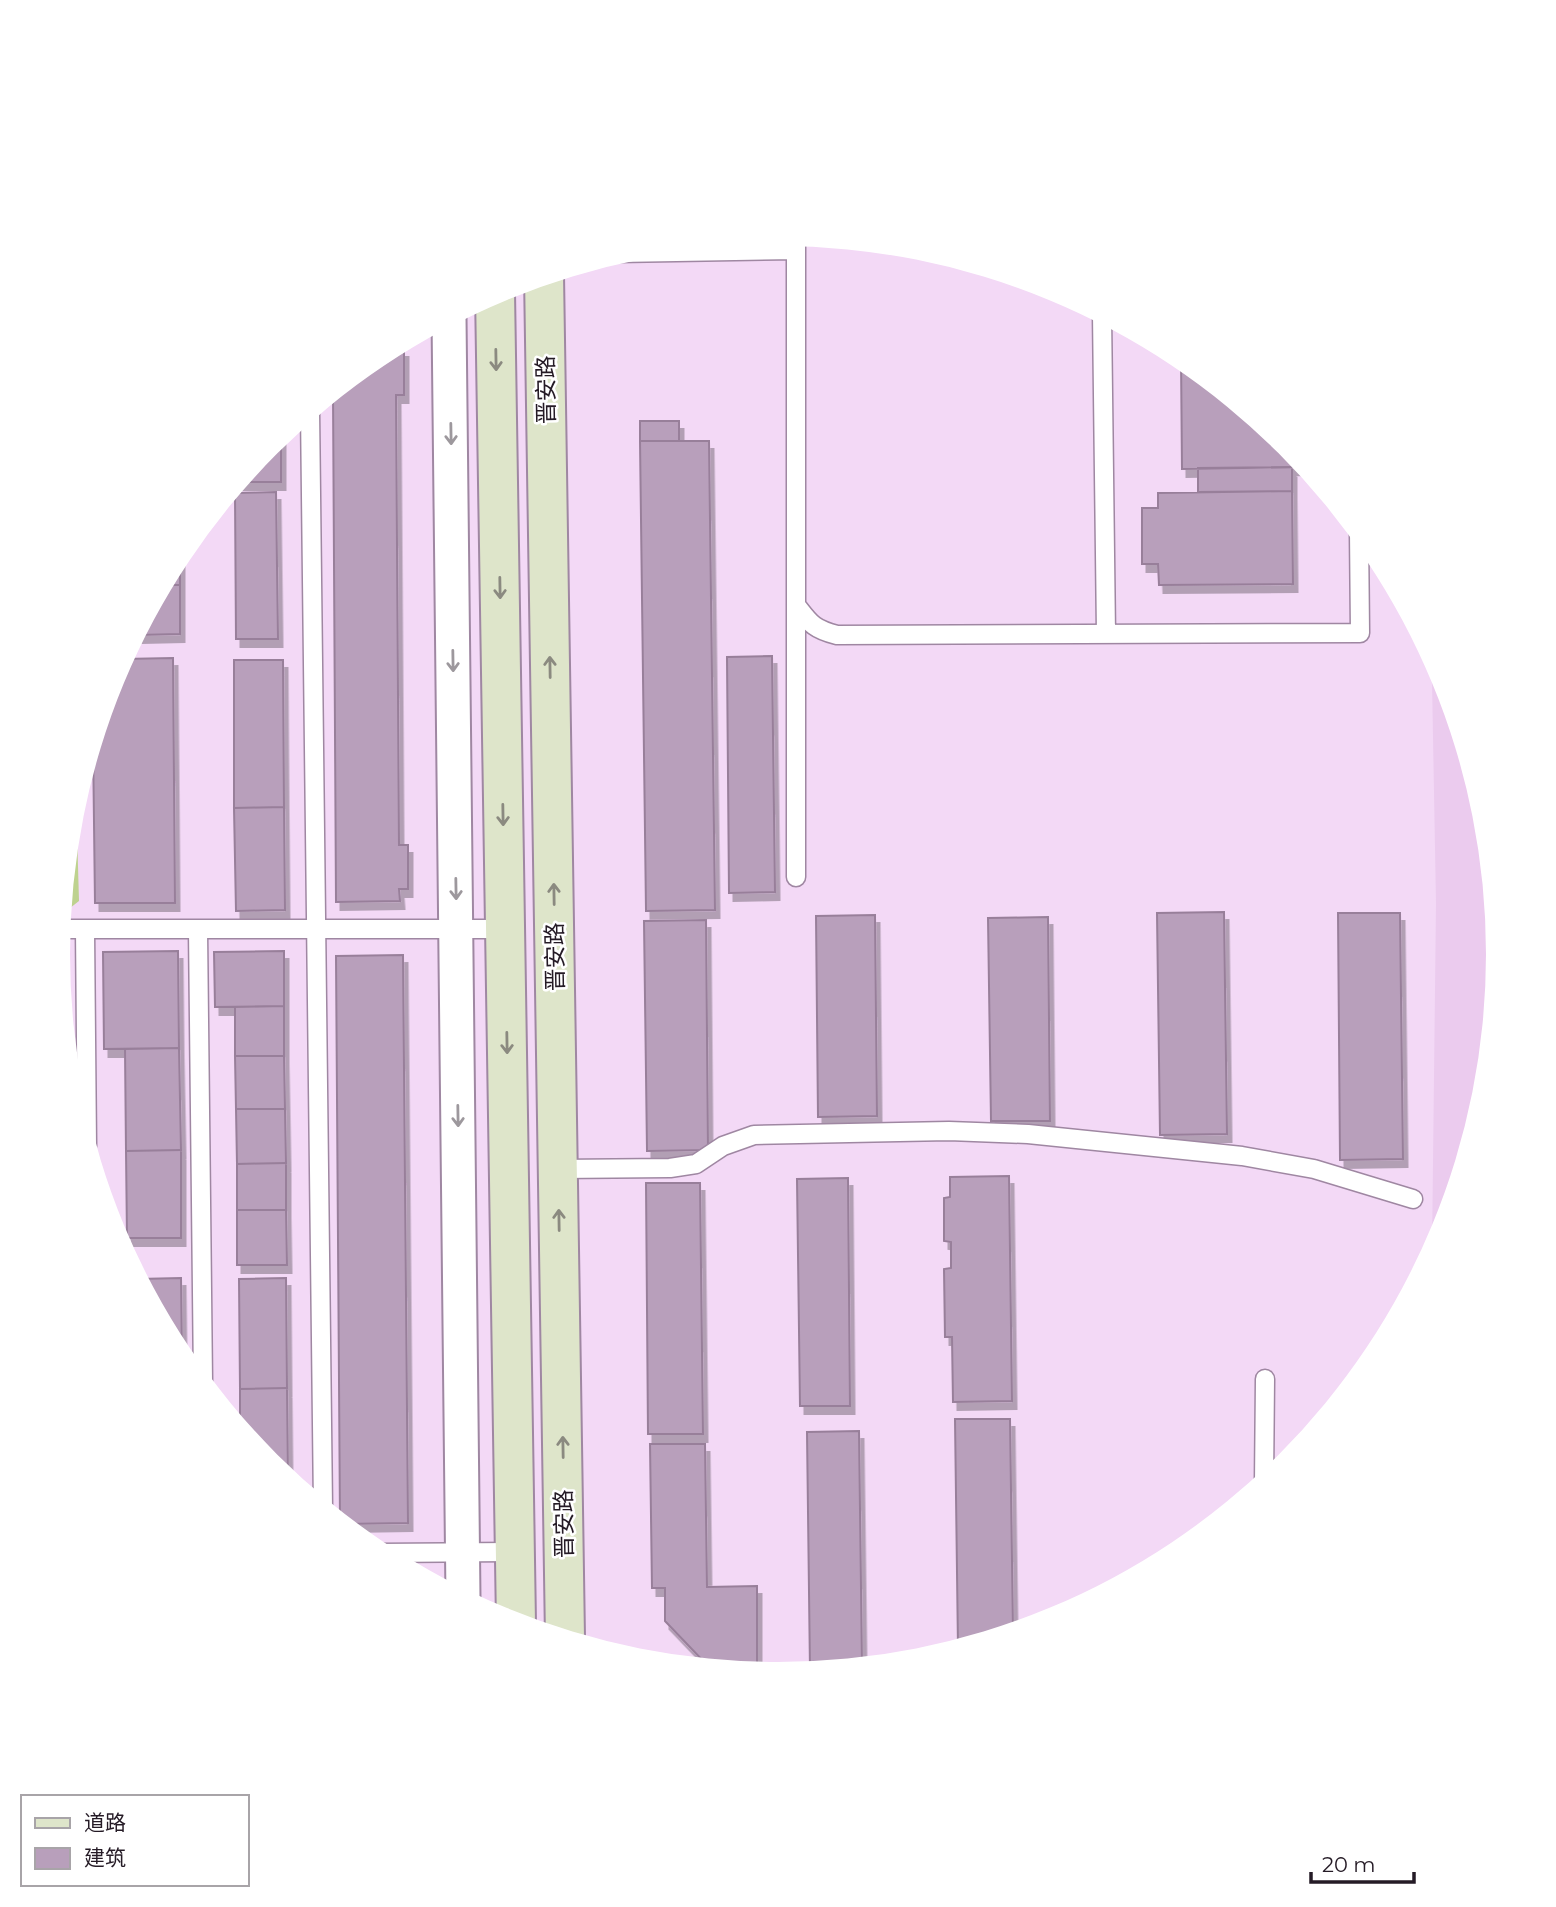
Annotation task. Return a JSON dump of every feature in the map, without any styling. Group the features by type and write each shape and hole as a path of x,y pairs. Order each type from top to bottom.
{"main road":[{"name":"晋安路","path":"544,285 565,1628"},
{"path":"489,307 505,929 516,1611"}],"street":[{"path":"449,327 463,1587"}],"lane":[{"path":"796,246 796,877"},
{"path":"1102,325 1106,634"},
{"path":"310,422 323,1496"},
{"path":"796,605 809,622 821,631 837,635 1360,632 1359,549"},
{"path":"71,929 505,929"},
{"path":"85,930 87,1108"},
{"path":"198,930 203,1366"},
{"path":"558,1170 670,1168 696,1164 723,1146 754,1135 962,1132 1028,1134 1242,1156 1314,1170 1413,1199"},
{"path":"1264,1468 1265,1379"},
{"path":"402,1553 515,1552"}],"shaded area":[{"path":"1432,683 1462,770 1472,815 1480,861 1486,954 1480,1046 1472,1092 1462,1137 1432,1223 1436,903"}],"green space":[{"path":"78,852 79,901 72,906"}],"building":[{"path":"404,353 404,395 396,395 399,845 408,845 408,889 399,889 400,901 336,902 333,403"},
{"path":"1181,372 1245,421 1292,467 1182,469"},
{"path":"640,421 679,421 679,441 640,441"},
{"path":"640,441 709,441 715,910 646,911"},
{"path":"281,449 281,482 251,482"},
{"path":"1292,467 1292,491 1198,492 1198,468"},
{"path":"1292,491 1293,584 1159,585 1158,564 1142,564 1142,508 1158,508 1158,493"},
{"path":"276,492 278,639 236,639 235,500 241,493"},
{"path":"180,575 180,585 174,585"},
{"path":"174,585 180,585 180,634 146,635"},
{"path":"772,656 775,892 729,893 727,657"},
{"path":"173,658 175,903 95,903 93,773 108,726 135,659"},
{"path":"234,660 283,660 284,807 234,808"},
{"path":"284,807 285,910 236,911 234,808"},
{"path":"1224,912 1227,1134 1160,1135 1157,913"},
{"path":"1338,913 1400,913 1403,1159 1340,1160"},
{"path":"875,915 877,1116 818,1117 816,916"},
{"path":"1048,917 1050,1121 991,1121 988,918"},
{"path":"706,920 708,1150 647,1151 644,921"},
{"path":"178,951 179,1048 104,1049 103,952"},
{"path":"284,951 284,1006 215,1007 214,952"},
{"path":"403,955 408,1523 359,1524 340,1509 336,956"},
{"path":"284,1006 284,1056 235,1056 235,1007"},
{"path":"179,1048 181,1150 126,1151 125,1049"},
{"path":"235,1056 284,1056 285,1109 236,1109"},
{"path":"236,1109 285,1109 286,1163 237,1164"},
{"path":"181,1150 181,1238 130,1238 127,1231 126,1151"},
{"path":"286,1163 286,1210 237,1210 237,1164"},
{"path":"1009,1176 1012,1401 953,1402 952,1337 945,1337 944,1269 951,1268 951,1242 944,1241 944,1198 950,1197 950,1177"},
{"path":"848,1178 850,1406 800,1406 797,1179"},
{"path":"646,1183 700,1183 703,1434 648,1434"},
{"path":"237,1210 286,1210 287,1265 237,1265"},
{"path":"181,1278 182,1335 165,1308 149,1279"},
{"path":"286,1278 287,1388 240,1389 239,1279"},
{"path":"287,1388 288,1464 240,1413 240,1389"},
{"path":"955,1419 1010,1419 1013,1621 958,1638"},
{"path":"859,1431 862,1656 810,1661 807,1432"},
{"path":"650,1444 705,1444 707,1587 757,1586 757,1661 699,1656 665,1621 665,1588 652,1588"}]}
